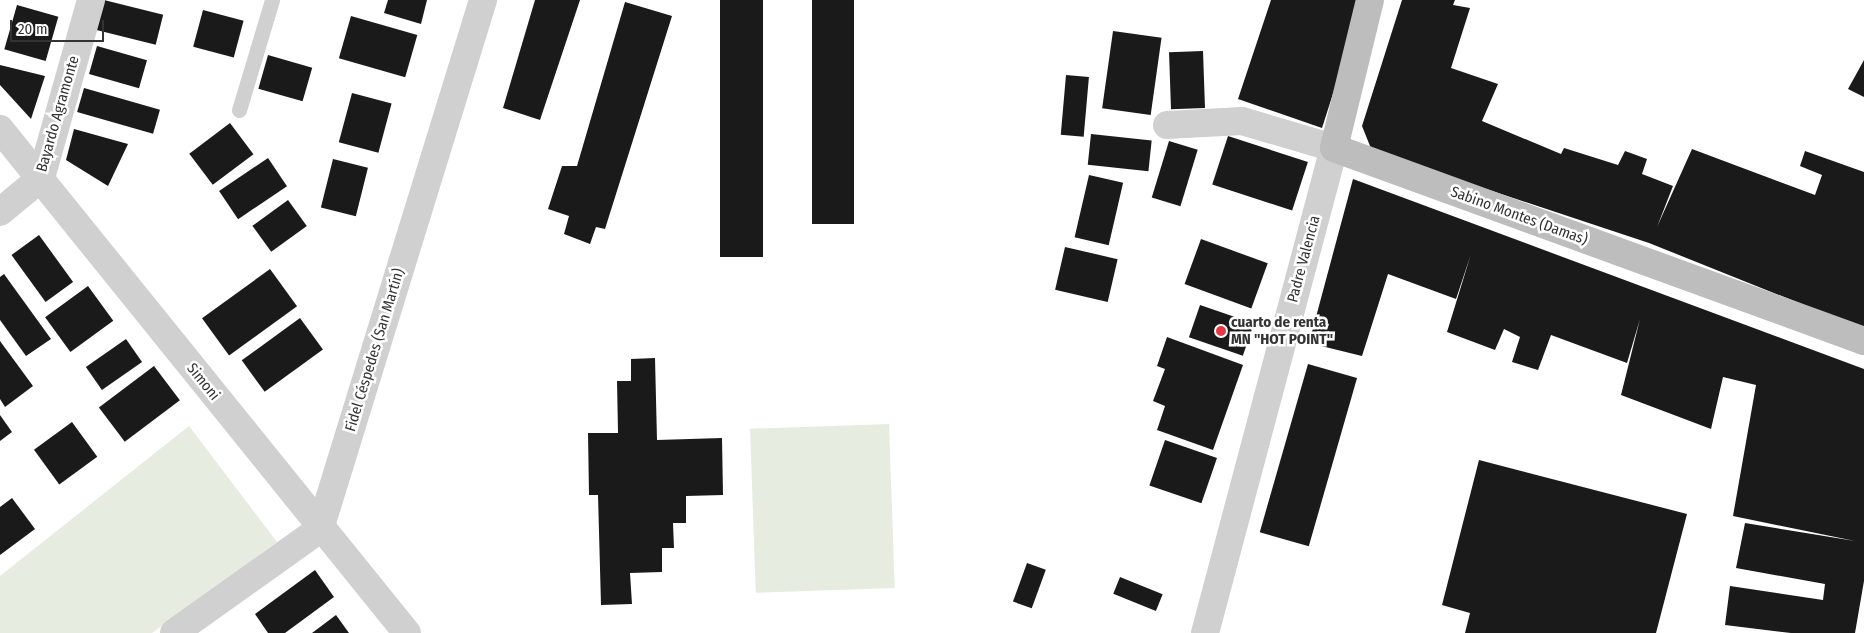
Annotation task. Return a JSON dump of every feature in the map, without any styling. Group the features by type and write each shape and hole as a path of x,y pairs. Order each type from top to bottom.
{"main road":[{"name":"Padre Valencia","path":"1334,148 1370,0"},
{"name":"Sabino Montes (Damas)","path":"1334,148 1864,341"}],"street":[{"name":"Bayardo Agramonte","path":"0,212 41,178 91,0"},
{"name":"Fidel Céspedes (San Martín)","path":"320,529 483,0"},
{"name":"Sabino Montes (Damas)","path":"1167,125 1242,121 1334,148"},
{"name":"Simoni","path":"0,129 320,529 406,633"},
{"name":"Padre Valencia","path":"1206,633 1334,148"},
{"path":"174,633 320,529"}],"lane":[{"path":"239,110 272,0"}],"shaded area":[{"path":"889,424 895,588 756,593 750,429"},
{"path":"189,426 277,542 152,633 0,633 0,576"}],"building":[{"path":"104,0 163,15 156,45 97,30"},
{"path":"388,0 427,0 421,24 384,13"},
{"path":"535,0 580,0 540,120 503,108"},
{"path":"720,0 763,0 763,257 720,257"},
{"path":"812,0 854,0 854,224 812,224"},
{"path":"1271,0 1363,0 1322,128 1238,99"},
{"path":"1402,0 1455,0 1453,5 1470,8 1451,68 1498,84 1482,121 1561,154 1564,148 1618,165 1625,151 1647,159 1642,174 1673,186 1657,227 1692,149 1815,195 1822,175 1800,166 1805,151 1864,172 1864,329 1649,243 1372,151 1362,126"},
{"path":"625,2 672,16 605,229 596,227 590,244 564,234 569,216 548,209 562,166 577,166"},
{"path":"17,5 58,17 46,61 4,49"},
{"path":"203,10 244,21 234,58 193,47"},
{"path":"351,16 417,35 405,77 339,58"},
{"path":"1113,31 1162,38 1151,115 1102,108"},
{"path":"97,46 147,60 139,88 89,74"},
{"path":"1203,51 1205,108 1171,109 1169,52"},
{"path":"268,55 312,68 303,101 258,89"},
{"path":"1864,60 1864,97 1848,89"},
{"path":"0,65 45,76 31,119 0,85"},
{"path":"1066,75 1089,77 1084,137 1061,135"},
{"path":"84,88 160,110 153,134 77,112"},
{"path":"352,93 392,104 378,153 339,142"},
{"path":"230,123 253,154 213,185 189,154"},
{"path":"74,129 128,144 108,186 66,160"},
{"path":"1091,134 1152,140 1148,171 1088,165"},
{"path":"1228,136 1308,162 1292,210 1212,185"},
{"path":"1169,141 1198,150 1180,206 1152,197"},
{"path":"268,158 287,186 238,219 219,191"},
{"path":"333,159 368,168 356,216 321,208"},
{"path":"1089,175 1123,183 1109,245 1075,237"},
{"path":"1353,179 1864,369 1864,581 1855,633 1791,633 1725,625 1730,586 1823,600 1825,584 1736,568 1745,523 1855,541 1733,516 1756,385 1723,377 1711,429 1621,395 1640,319 1627,363 1551,335 1538,370 1512,362 1520,337 1504,329 1495,350 1447,332 1471,254 1456,299 1388,274 1362,356 1309,343"},
{"path":"288,200 307,226 271,252 252,226"},
{"path":"39,235 73,282 46,302 11,255"},
{"path":"1201,239 1268,263 1251,308 1185,284"},
{"path":"1065,247 1118,259 1108,302 1055,290"},
{"path":"270,269 297,306 229,356 202,318"},
{"path":"4,274 51,339 26,356 0,320 0,277"},
{"path":"88,286 113,321 70,352 45,317"},
{"name":"cuarto de renta MN \"HOT POINT\"","path":"1200,305 1254,324 1243,356 1189,337"},
{"path":"300,318 323,350 265,392 242,360"},
{"path":"1167,337 1243,365 1213,450 1157,430 1165,406 1153,401 1165,369 1157,366"},
{"path":"126,339 142,362 102,390 86,367"},
{"path":"0,341 33,386 5,407 0,399"},
{"path":"655,358 657,440 722,438 723,495 686,496 686,523 673,523 674,548 662,548 662,572 630,573 632,604 601,605 598,495 589,495 588,433 618,433 617,381 631,381 631,359"},
{"path":"1308,364 1357,378 1309,546 1260,532"},
{"path":"154,366 180,400 125,442 99,408"},
{"path":"0,415 12,432 0,441"},
{"path":"72,422 97,457 59,484 34,450"},
{"path":"1165,440 1217,458 1201,503 1149,485"},
{"path":"1479,460 1687,514 1656,633 1465,633 1470,613 1442,605"},
{"path":"12,498 35,529 0,555 0,507"},
{"path":"1027,563 1046,570 1032,608 1013,602"},
{"path":"315,570 334,597 285,633 268,633 255,614"},
{"path":"1120,577 1163,594 1156,611 1113,594"},
{"path":"336,615 349,633 312,633"}],"place":[{"name":"cuarto de renta MN \"HOT POINT\"","path":"1221,331"}]}
